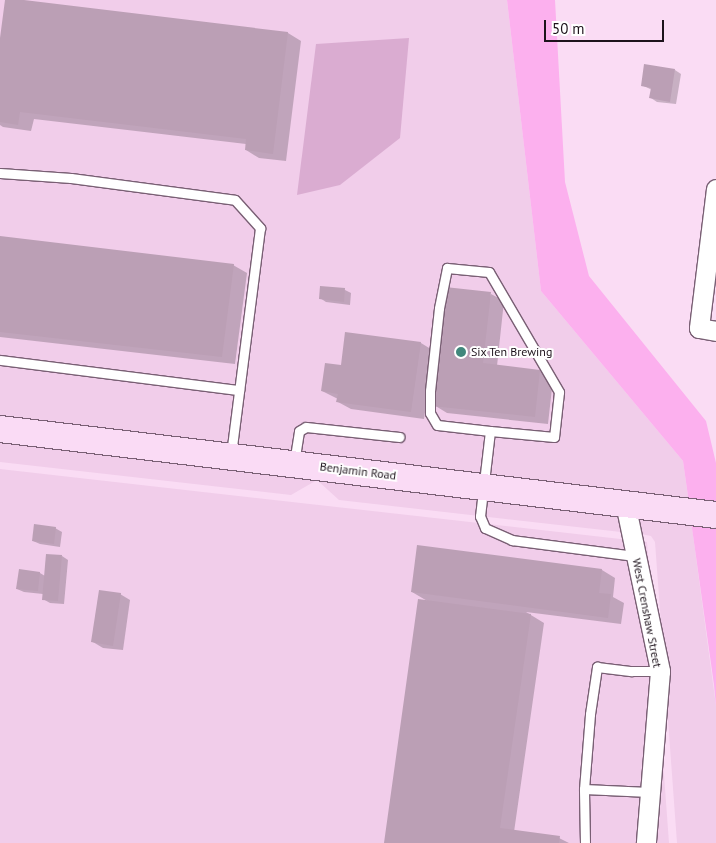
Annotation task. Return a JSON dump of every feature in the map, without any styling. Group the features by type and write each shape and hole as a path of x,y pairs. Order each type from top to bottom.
{"street":[{"path":"716,189 699,328 716,331"},
{"name":"Benjamin Road","path":"0,429 716,515"},
{"name":"West Crenshaw Street","path":"625,503 660,671 646,843"}],"lane":[{"path":"0,173 71,178 235,200 260,228 231,456"},
{"path":"447,268 489,272 559,392 554,437 490,431 437,424 430,413 430,391 439,308 447,268"},
{"path":"0,360 239,390"},
{"path":"294,464 299,430 306,427 399,437"},
{"path":"490,431 482,486 480,516 485,528 501,537 512,540 636,556"},
{"path":"585,843 584,789 590,714 597,667 632,671 660,671"},
{"path":"584,789 649,792"}],"shaded area":[{"path":"0,0 507,0 541,291 683,461 689,503 0,421"},
{"path":"507,0 555,0 565,182 589,276 706,421 716,463 716,507 689,503 683,461 541,291"},
{"path":"409,38 400,138 340,185 297,195 316,44"},
{"path":"0,437 617,510 621,532 339,500 317,480 291,495 0,462"},
{"path":"0,469 647,542 669,843 0,843"},
{"path":"636,513 691,520 716,706 716,843 677,843 655,542 651,536 641,534"},
{"path":"691,521 716,524 716,706 714,685"}],"building":[{"path":"5,0 24,0 288,32 273,154 245,150 246,139 20,112 18,125 0,122 0,38"},
{"path":"644,64 675,69 670,102 649,98 651,88 641,86"},
{"path":"0,236 234,264 222,357 0,332"},
{"path":"320,286 345,288 344,302 319,299"},
{"name":"Six Ten Brewing","path":"445,287 491,292 483,363 540,370 535,417 432,406"},
{"path":"345,332 421,342 411,412 336,402 338,394 321,391 325,363 341,365"},
{"path":"34,524 56,527 54,544 32,541"},
{"path":"417,545 602,569 599,593 611,594 608,618 411,592"},
{"path":"46,554 62,555 58,601 42,600"},
{"path":"19,569 40,572 38,591 16,589"},
{"path":"99,590 121,593 113,646 91,642"},
{"path":"418,599 531,614 500,828 560,836 559,843 384,843"}],"place":[{"name":"Six Ten Brewing","path":"461,352"}]}
